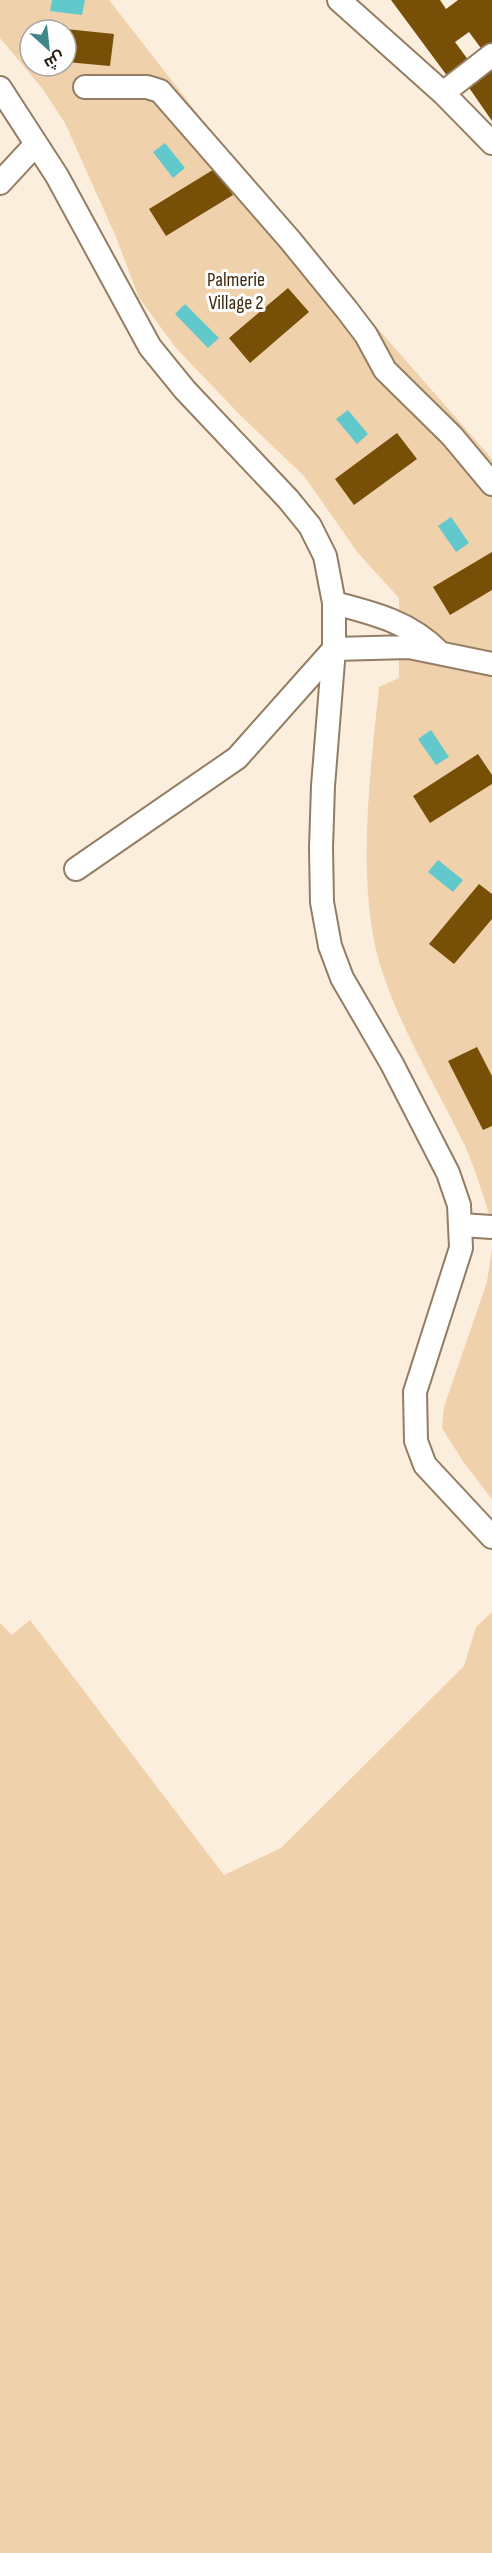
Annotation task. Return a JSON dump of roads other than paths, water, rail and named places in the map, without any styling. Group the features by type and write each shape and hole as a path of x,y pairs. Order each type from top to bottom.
{"street":[{"path":"339,0 443,93 492,143"},
{"path":"443,93 492,55"},
{"path":"85,87 147,87 160,92 290,240 347,310 374,348 385,370 452,436 492,484"},
{"path":"0,88 57,176 123,302 150,347 185,390 310,526 325,556 334,603 334,649 321,848 322,902 330,946 342,978 392,1064 448,1173 459,1205 461,1248 415,1392 415,1429 425,1465 492,1538"},
{"path":"0,183 36,144"},
{"path":"334,603 399,622 418,633 439,652"},
{"path":"76,869 237,758 334,649 399,647 439,652 492,664"},
{"path":"461,1225 492,1227"}],"water":[{"path":"52,0 85,0 82,15 50,11"},
{"path":"165,143 185,168 173,178 153,152"},
{"path":"185,304 219,338 208,348 175,314"},
{"path":"348,410 368,434 357,444 336,419"},
{"path":"451,517 469,543 456,552 438,526"},
{"path":"431,730 449,757 436,765 418,739"},
{"path":"438,860 463,880 453,892 428,872"}],"park label":[{"name":"Palmerie Village 2","path":"236,292"}]}
